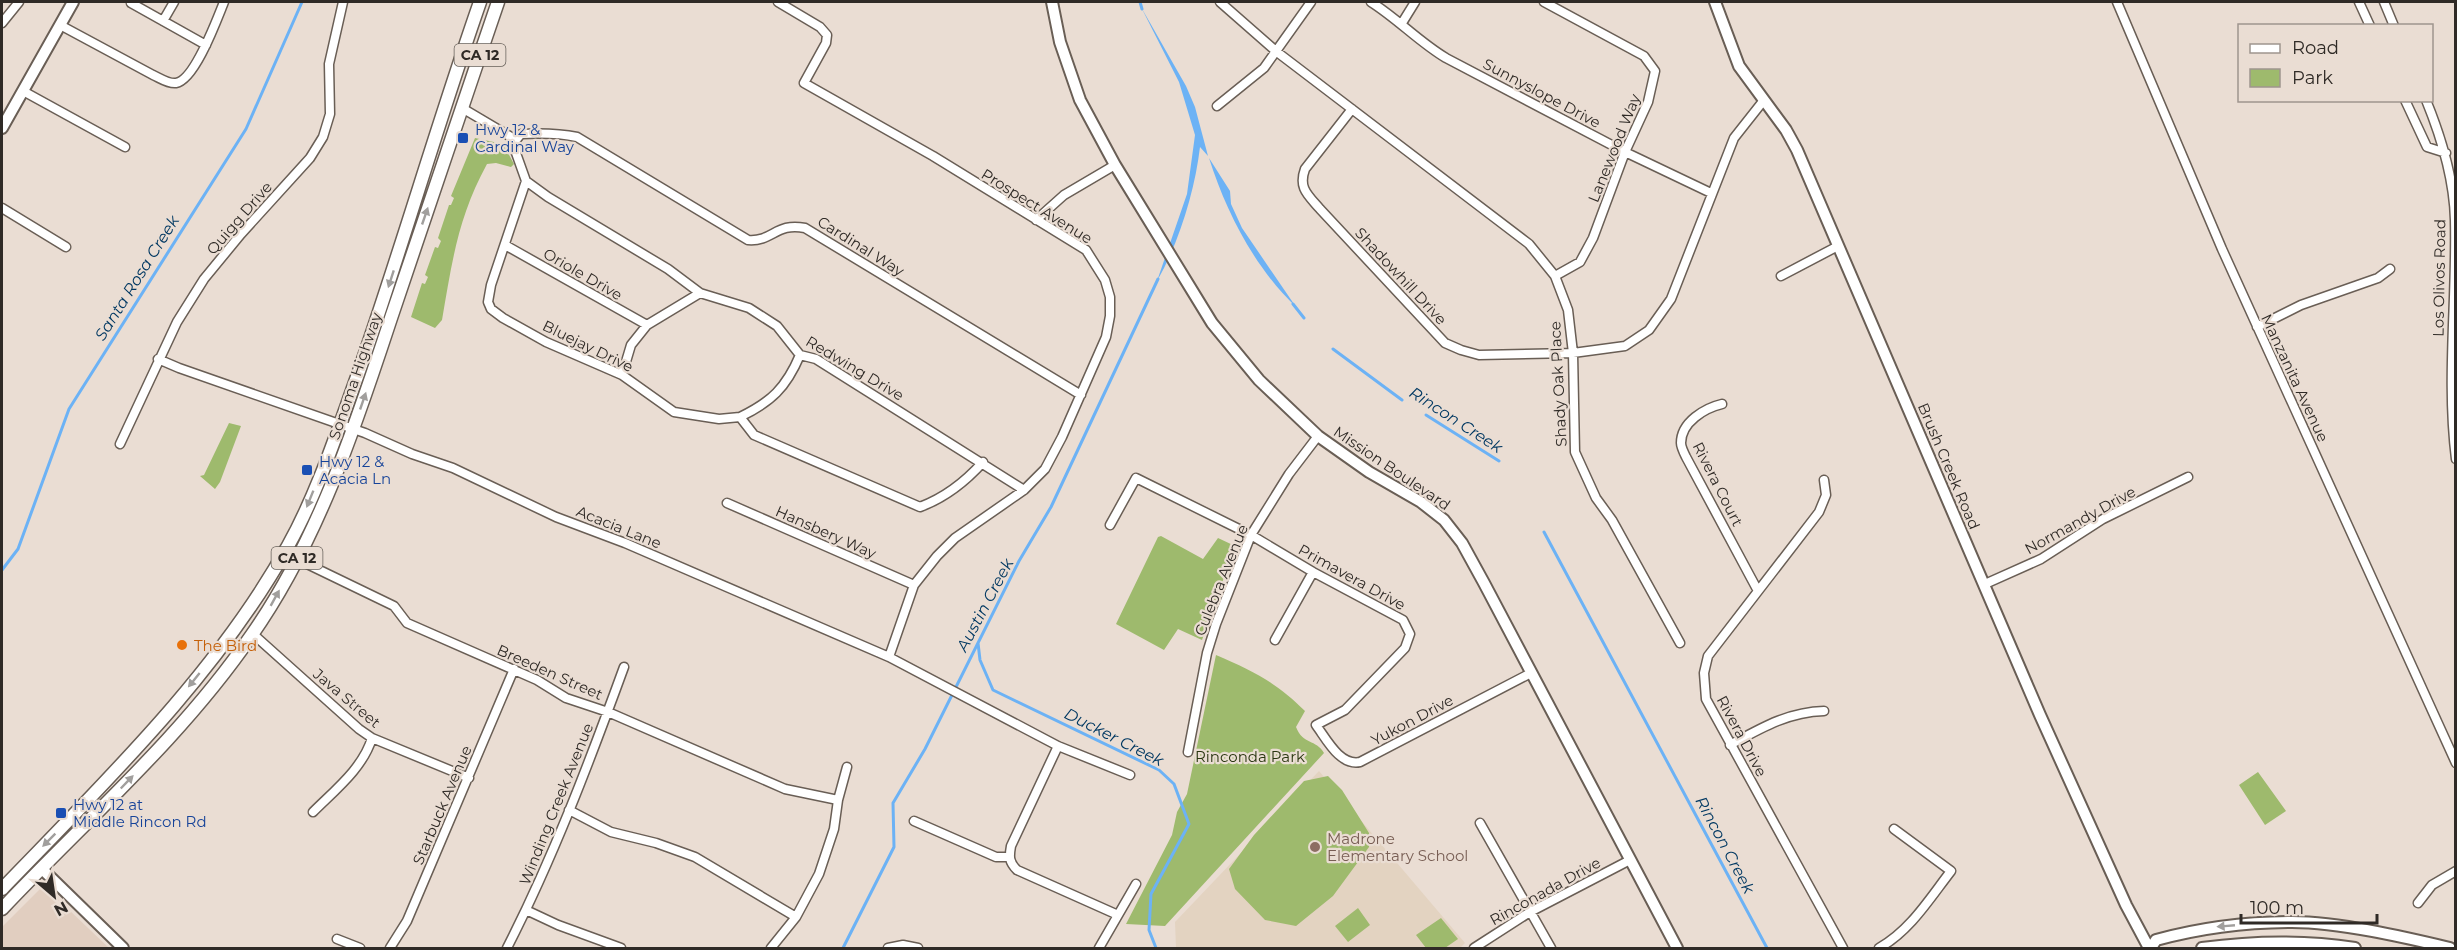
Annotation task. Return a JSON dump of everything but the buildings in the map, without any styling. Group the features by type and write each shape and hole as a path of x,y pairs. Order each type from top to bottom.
{"main road":[{"path":"2,128 73,2"},
{"name":"Sonoma Highway","path":"2,889 71,818 165,714 234,629 297,528 340,425 389,285 445,102 480,2"},
{"name":"Sonoma Highway","path":"2,909 179,728 219,681 253,634 297,557 354,430 498,2"},
{"name":"Mission Boulevard","path":"1052,2 1058,36 1073,83 1116,165 1203,311 1265,387 1318,436 1354,462 1421,502 1444,520 1462,543 1677,948"},
{"name":"Brush Creek Road","path":"1715,2 1739,66 1786,130 1797,150 2040,715 2126,905 2150,948"},
{"path":"445,102 462,108"},
{"path":"30,858 123,948"},
{"path":"2150,948 2156,940 2204,928 2293,922 2338,927 2450,948"},
{"path":"2202,948 2292,941 2355,948"}],"street":[{"path":"2,23 19,2"},
{"path":"132,2 206,45"},
{"path":"163,21 174,2"},
{"path":"60,25 168,82 176,83 183,80 206,45 224,2"},
{"name":"Quigg Drive","path":"120,444 158,359 177,322 204,279 248,225 310,158 323,138 330,114 329,64 343,2"},
{"name":"Prospect Avenue","path":"778,2 820,27 827,35 826,44 804,83 933,156 1086,250 1096,263 1108,288 1110,316 1106,337 1045,469 1024,490 955,538 937,556 914,585 889,657"},
{"name":"Shady Oak Place","path":"1220,2 1277,52 1529,244 1555,276 1568,310 1573,353 1575,452 1596,498 1612,520 1680,643"},
{"path":"1217,105 1264,68 1311,2"},
{"name":"Sunnyslope Drive","path":"1371,2 1402,23 1423,44 1438,53 1625,152 1711,193"},
{"path":"1402,23 1415,2"},
{"name":"Lanewood Way","path":"1544,2 1644,56 1655,71 1648,102 1625,152 1593,238 1580,261 1555,276"},
{"name":"Manzanita Avenue","path":"2117,2 2257,327 2456,763"},
{"path":"2359,2 2369,24"},
{"path":"2384,2 2393,24"},
{"path":"23,91 125,147"},
{"name":"Shadowhill Drive","path":"1352,109 1305,169 1302,178 1305,191 1320,209 1445,343 1479,355 1573,353 1625,346 1649,330 1671,299 1734,138 1764,100"},
{"path":"2406,102 2427,147 2446,153"},
{"name":"Los Olivos Road","path":"2427,102 2446,153 2455,220 2450,379 2456,459"},
{"path":"462,108 516,140 516,153 526,181"},
{"name":"Cardinal Way","path":"516,140 521,134 558,133 578,137 748,240 765,239 786,226 805,228 1081,395"},
{"path":"1036,220 1064,195 1116,165"},
{"name":"Bluejay Drive","path":"526,181 491,285 488,302 491,309 546,342 622,375 674,412 718,419 740,417"},
{"name":"Redwing Drive","path":"526,181 548,197 668,269 700,293 749,308 777,326 800,355 816,359 983,462 1024,490"},
{"path":"2,208 66,247"},
{"name":"Oriole Drive","path":"505,245 647,326"},
{"path":"1781,276 1838,246"},
{"path":"2257,327 2301,305 2378,278 2390,269"},
{"path":"622,375 632,345 647,326 700,293"},
{"path":"800,355 779,393 740,417 754,435 920,507 971,476 983,462"},
{"name":"Acacia Lane","path":"158,359 453,468 556,517 625,543 889,657 1058,746 1130,775"},
{"name":"Rivera Court","path":"1722,404 1708,407 1699,413 1681,442 1686,457 1758,591"},
{"name":"Culebra Avenue","path":"1188,752 1207,653 1251,535 1289,474 1318,436"},
{"name":"Normandy Drive","path":"1985,584 2041,559 2103,519 2188,477"},
{"name":"Primavera Drive","path":"1110,525 1136,478 1251,535 1313,572 1403,620 1410,633 1405,648 1345,711 1316,725"},
{"name":"Rivera Drive","path":"1824,480 1826,495 1819,512 1708,656 1704,673 1706,699 1843,948"},
{"name":"Hansbery Way","path":"727,503 914,585"},
{"name":"Breeden Street","path":"297,557 305,564 394,606 407,622 514,669 566,698 608,712 785,789 838,800"},
{"path":"1275,640 1313,572"},
{"name":"Java Street","path":"253,634 372,738 469,778"},
{"name":"Winding Creek Avenue","path":"507,948 526,910 589,765 624,668"},
{"name":"Starbuck Avenue","path":"390,948 407,921 514,669"},
{"name":"Yukon Drive","path":"1316,725 1344,760 1352,764 1360,762 1531,673"},
{"path":"1730,745 1776,720 1802,711 1824,711"},
{"path":"313,812 361,763 368,753 372,738"},
{"path":"1058,746 1009,856 1011,864 1017,870 1118,915"},
{"path":"771,948 796,917 819,874 834,829 838,800 847,767"},
{"path":"569,810 611,832 656,843 695,857 796,917"},
{"path":"914,822 996,857 1009,856"},
{"path":"1480,823 1551,948"},
{"path":"1879,948 1891,942 1907,926 1951,871 1893,829"},
{"name":"Rinconada Drive","path":"1474,948 1530,912 1630,860"},
{"path":"2418,903 2432,885 2456,871"},
{"path":"1100,948 1136,884"},
{"path":"526,910 558,925 621,948"},
{"path":"337,939 360,948"},
{"path":"888,948 903,945 918,948"}],"shaded area":[{"name":"Madrone Elementary School","path":"1319,771 1465,943 1460,948 1176,948 1175,922"},
{"path":"41,888 47,889 109,948 2,948 2,927"}],"green space":[{"path":"475,138 503,144 514,164 511,167 496,163 487,164 477,184 457,240 442,320 435,328 411,317 422,283 425,284 428,277 425,275 435,247 438,248 441,241 438,238 449,205 454,198 451,196"},
{"path":"229,423 241,426 220,482 215,489 200,476 204,475"},
{"path":"1161,536 1203,559 1218,538 1235,546 1202,640 1178,629 1164,650 1116,624 1158,537"},
{"name":"Rinconda Park","path":"1216,655 1264,678 1294,701 1305,711 1296,727 1299,733 1324,753 1165,926 1126,924 1172,835 1177,812 1187,794"},
{"path":"2258,772 2286,811 2265,825 2239,785"},
{"path":"1328,776 1342,790 1369,833 1369,847 1333,896 1296,926 1265,920 1235,889 1229,869 1254,835 1304,781"},
{"path":"1358,908 1370,925 1348,942 1335,926"},
{"path":"1441,918 1458,939 1445,948 1426,948 1416,935"}],"water":[{"path":"1141,7 1186,86 1195,107 1208,156 1200,147 1185,216 1157,281 1187,194 1195,135 1179,82"},
{"path":"1209,158 1230,191 1231,204 1242,228 1296,307 1281,292 1255,257 1233,219"}],"waterway":[{"name":"Santa Rosa Creek","path":"2,570 18,549 69,409 246,129 302,2"},
{"name":"Rincon Creek","path":"1140,2 1142,9"},
{"name":"Austin Creek","path":"843,948 894,847 893,803 925,749 1019,561 1051,507 1158,279"},
{"name":"Rincon Creek","path":"1293,304 1304,318"},
{"name":"Rincon Creek","path":"1333,349 1402,400"},
{"name":"Rincon Creek","path":"1426,415 1499,461"},
{"name":"Rincon Creek","path":"1544,532 1767,948"},
{"name":"Ducker Creek","path":"978,643 980,660 993,690 1159,770 1174,784 1189,824 1151,894 1149,930 1156,948"}],"place":[{"name":"Hwy 12 & Cardinal Way","path":"463,138"},
{"name":"Hwy 12 & Acacia Ln","path":"307,470"},
{"name":"The Bird","path":"182,645"},
{"name":"Hwy 12 at Middle Rincon Rd","path":"61,813"},
{"name":"Madrone Elementary School","path":"1315,847"}]}
